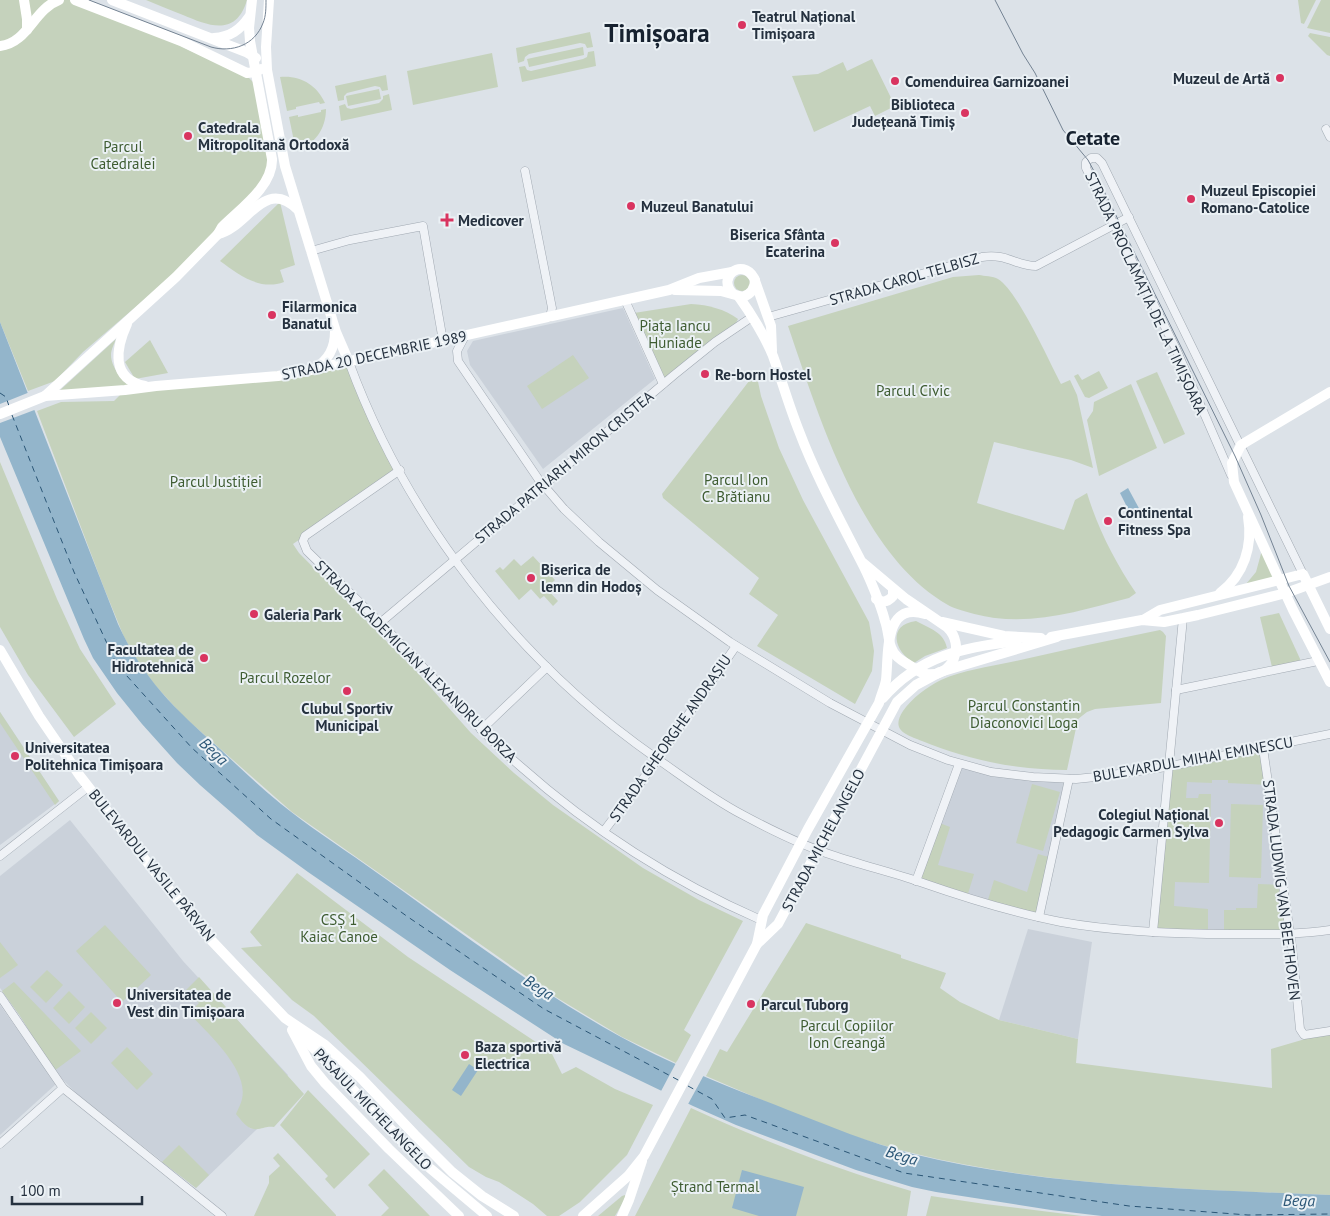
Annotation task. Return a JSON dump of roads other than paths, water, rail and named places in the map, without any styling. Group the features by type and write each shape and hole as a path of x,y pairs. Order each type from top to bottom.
{"main road":[{"path":"24,0 27,30"},
{"path":"0,46 16,41 48,7 59,0"},
{"path":"75,0 181,41 224,60 252,80 258,89"},
{"path":"112,0 252,55 262,65 268,80 285,166 334,323 349,362"},
{"path":"252,0 248,28 252,55"},
{"path":"0,414 46,396 128,322 218,234 222,227 264,184 270,173 272,159 258,89 270,0"},
{"path":"204,36 224,37 232,34 243,26 249,16"},
{"path":"238,69 247,73 262,65"},
{"path":"218,234 227,232 265,201 280,198 298,210"},
{"path":"772,354 771,326 755,280 746,269 737,269 729,276 728,288 736,295 752,317 772,354 798,431 812,464 838,519 862,562 885,619 891,647 896,656 925,674 940,672 1057,637 1142,620 1164,622 1183,618 1286,593 1330,577"},
{"name":"STRADA 20 DECEMBRIE 1989","path":"46,396 278,376 302,372 465,336 553,314 669,290 699,278 732,272"},
{"path":"736,295 743,297 751,293 755,280"},
{"name":"STRADA 20 DECEMBRIE 1989","path":"669,290 710,290 736,295"},
{"path":"128,322 118,348 119,365 125,375 134,382 142,385 156,386"},
{"path":"302,372 323,363 330,354 335,340 334,323"},
{"path":"1330,392 1241,445 1232,462 1234,482 1318,661 1330,682"},
{"path":"1211,597 1221,593 1232,583 1246,558 1249,526 1248,515 1242,497"},
{"path":"862,562 893,589 935,620 1004,636 1021,638 1057,637"},
{"path":"1142,620 1160,610 1303,574 1330,629"},
{"path":"876,599 882,602 888,600 893,596 893,589"},
{"path":"879,702 885,683 889,637 894,624 906,614 921,613 947,627 952,632 956,641 956,651 951,664 940,672"},
{"path":"879,702 902,678 942,655 1006,642 1057,637"},
{"name":"BULEVARDUL VASILE PÂRVAN","path":"0,650 39,716 88,787 212,941 285,1018 326,1045 353,1070 414,1136 452,1172 482,1196 514,1216"},
{"name":"STRADA MICHELANGELO","path":"622,1216 644,1156 660,1124 757,944 778,924 846,800 894,707 916,685 940,672"},
{"name":"STRADA MICHELANGELO","path":"757,944 761,920 879,702"},
{"name":"BULEVARDUL VASILE PÂRVAN","path":"285,1018 311,1066 325,1083 388,1149 459,1216"},
{"name":"PASAJUL MICHELANGELO","path":"285,1018 419,1159 487,1216"},
{"name":"STRADA MICHELANGELO","path":"583,1216 628,1176 644,1156"}],"street":[{"path":"1326,129 1330,137"},
{"name":"STRADA PROCLAMAȚIA DE LA TIMIȘOARA","path":"1234,482 1176,349 1086,168 1086,162 1089,159 1095,157 1100,160 1303,574"},
{"path":"525,171 553,314"},
{"path":"1114,225 1129,217"},
{"name":"STRADA CAROL TELBISZ","path":"768,317 982,257 997,256 1032,266 1040,264 1114,225"},
{"path":"311,251 356,238 423,226 443,341"},
{"path":"625,300 663,384"},
{"name":"STRADA PATRIARH MIRON CRISTEA","path":"380,623 663,384 715,342 752,317"},
{"name":"BULEVARDUL MIHAI EMINESCU","path":"465,336 457,351 458,361 526,462 543,485 576,521 621,561 736,646 788,679 868,724 910,745 959,764 991,772 1020,776 1070,778 1105,776 1169,766 1330,734"},
{"path":"349,362 365,403 421,507 455,559 493,609 547,667 607,721 715,799 742,815 801,843 870,868 1039,917 1099,928 1153,932 1290,934 1330,930"},
{"name":"STRADA ACADEMICIAN ALEXANDRU BORZA","path":"400,470 310,532 303,541 307,551 380,623 481,730 520,766 604,832 705,893 761,920"},
{"path":"1153,932 1183,618"},
{"name":"STRADA GHEORGHE ANDRAȘIU","path":"604,832 658,759 736,646"},
{"path":"1176,690 1318,661"},
{"path":"481,730 547,667"},
{"name":"STRADA LUDWIG VAN BEETHOVEN","path":"1263,748 1290,934 1300,1029 1301,1033 1305,1035 1330,1031"},
{"path":"916,881 959,764"},
{"path":"1039,917 1070,778"},
{"path":"0,856 88,787"},
{"path":"0,996 63,1088 222,1216"},
{"path":"0,1144 63,1088"}],"water":[{"name":"Bega","path":"0,322 118,624 149,677 188,720 281,804 523,977 588,1018 662,1058 819,1122 897,1150 964,1165 1068,1180 1120,1185 1330,1195 1330,1216 1102,1216 1051,1210 912,1187 856,1170 736,1125 693,1106 564,1044 450,970 257,835 177,763 117,693 93,658 84,639 0,437"},
{"path":"1128,488 1141,512 1132,517 1120,493"},
{"path":"469,1064 478,1070 461,1096 452,1090"},
{"path":"742,1170 804,1187 796,1216 759,1216 732,1208"}],"tram line":[{"path":"89,0 219,49 235,48 249,42 254,37 264,20 266,0"},
{"path":"995,0 1035,73 1063,130 1088,160 1095,173 1235,456 1289,586 1330,662"}],"place":[{"name":"Teatrul Național Timișoara","path":"742,25"},
{"name":"Muzeul de Artă","path":"1280,78"},
{"name":"Comenduirea Garnizoanei","path":"895,81"},
{"name":"Biblioteca Județeană Timiș","path":"965,113"},
{"name":"Catedrala Mitropolitană Ortodoxă","path":"188,136"},
{"name":"Muzeul Episcopiei Romano-Catolice","path":"1191,199"},
{"name":"Muzeul Banatului","path":"631,206"},
{"name":"Medicover","path":"447,220"},
{"name":"Biserica Sfânta Ecaterina","path":"835,243"},
{"name":"Filarmonica Banatul","path":"272,315"},
{"name":"Re-born Hostel","path":"705,374"},
{"name":"Continental Fitness Spa","path":"1108,521"},
{"name":"Biserica de lemn din Hodoș","path":"531,578"},
{"name":"Galeria Park","path":"254,614"},
{"name":"Facultatea de Hidrotehnică","path":"204,658"},
{"name":"Clubul Sportiv Municipal","path":"347,691"},
{"name":"Universitatea Politehnica Timișoara","path":"15,756"},
{"name":"Colegiul Național Pedagogic Carmen Sylva","path":"1219,823"},
{"name":"Universitatea de Vest din Timișoara","path":"117,1003"},
{"name":"Parcul Tuborg","path":"751,1004"},
{"name":"Baza sportivă Electrica","path":"465,1055"}],"district":[{"name":"Timișoara","path":"657,33"},
{"name":"Cetate","path":"1093,138"}],"park label":[{"name":"Parcul Catedralei","path":"123,154"},
{"name":"Piața Iancu Huniade","path":"675,334"},
{"name":"Parcul Civic","path":"913,390"},
{"name":"Parcul Justiției","path":"216,481"},
{"name":"Parcul Ion C. Brătianu","path":"736,488"},
{"name":"Parcul Rozelor","path":"285,677"},
{"name":"Parcul Constantin Diaconovici Loga","path":"1024,714"},
{"name":"CSȘ 1 Kaiac Canoe","path":"339,928"},
{"name":"Parcul Copiilor Ion Creangă","path":"847,1034"},
{"name":"Ștrand Termal","path":"715,1186"}]}
